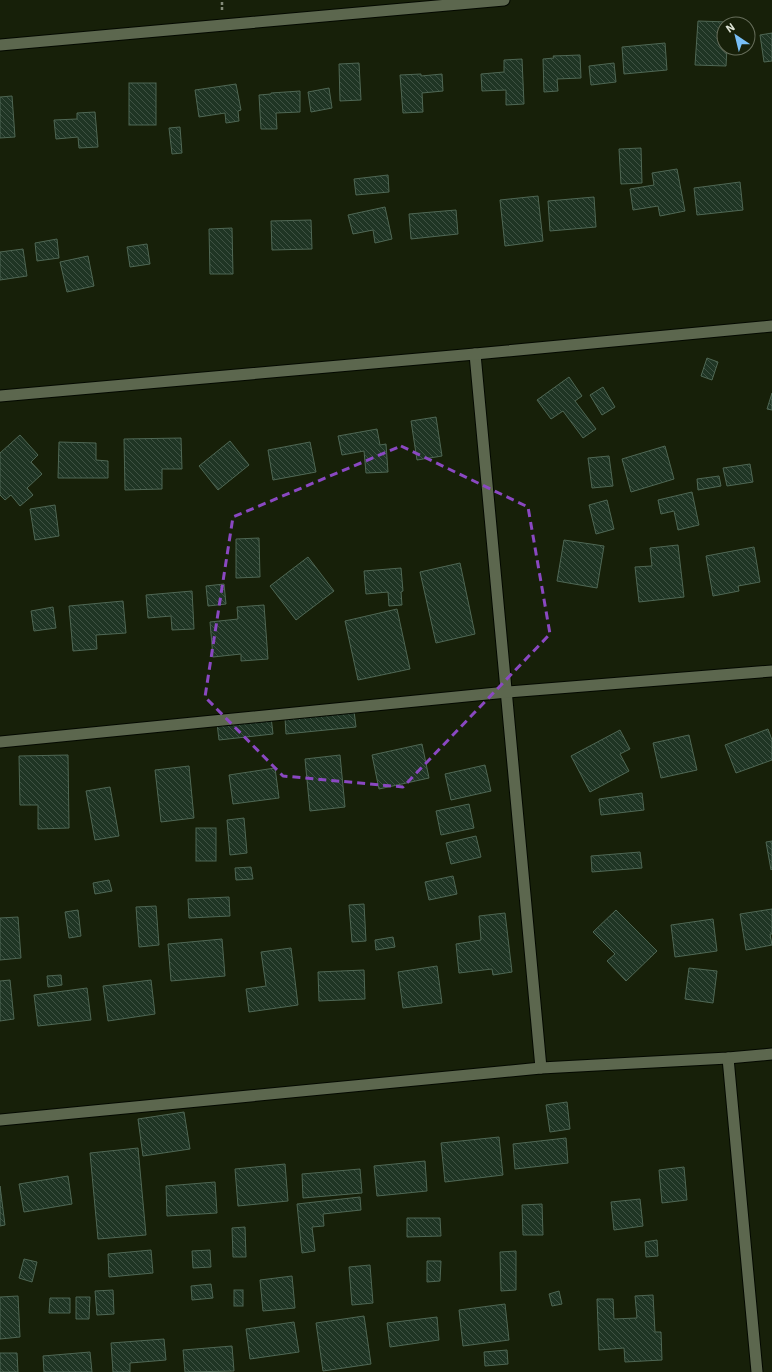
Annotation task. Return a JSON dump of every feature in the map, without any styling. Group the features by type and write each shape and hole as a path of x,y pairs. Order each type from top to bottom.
{"street":[{"path":"0,45 504,0"},
{"path":"0,396 772,326"},
{"path":"475,354 541,1068"},
{"path":"0,742 507,692 772,671"},
{"path":"0,1120 541,1068 728,1058 772,1054"},
{"path":"728,1058 757,1372"}],"highlighted area":[{"path":"401,446 528,507 550,634 403,787 283,776 205,697 233,517"}],"building":[{"path":"698,21 716,22 716,56 727,56 726,66 695,65"},
{"path":"772,33 772,61 764,62 760,35"},
{"path":"665,43 667,70 624,74 622,47"},
{"path":"580,55 581,78 557,79 558,91 544,92 543,59 554,58 553,56"},
{"path":"522,59 524,104 506,105 506,90 482,91 481,74 504,72 504,60"},
{"path":"359,63 361,100 340,101 339,64"},
{"path":"614,63 616,82 591,85 589,66"},
{"path":"421,74 421,76 442,74 443,91 422,93 423,112 403,113 400,75"},
{"path":"129,83 156,83 156,125 129,125"},
{"path":"236,84 241,110 238,111 239,121 226,123 225,113 199,117 195,90"},
{"path":"329,88 332,108 311,112 308,92"},
{"path":"300,91 300,112 276,113 277,129 261,129 259,95"},
{"path":"12,96 15,137 0,138 0,97"},
{"path":"95,112 98,147 79,148 78,137 56,139 54,120 77,119 77,113"},
{"path":"180,127 182,153 172,154 169,128"},
{"path":"641,148 642,183 621,184 619,149"},
{"path":"677,169 685,211 660,216 658,206 633,210 630,189 654,185 652,173"},
{"path":"388,175 389,192 356,195 354,179"},
{"path":"740,182 743,210 697,215 694,188"},
{"path":"538,196 543,241 505,246 500,200"},
{"path":"594,197 596,227 550,231 548,201"},
{"path":"385,207 392,239 375,243 373,230 353,234 348,215"},
{"path":"456,210 458,234 411,239 409,214"},
{"path":"311,220 312,249 272,250 271,221"},
{"path":"232,228 233,274 210,274 209,229"},
{"path":"57,239 59,258 37,261 35,243"},
{"path":"147,244 150,264 130,267 127,247"},
{"path":"23,249 27,276 0,280 0,252"},
{"path":"88,256 94,286 67,292 60,262"},
{"path":"707,358 718,362 712,380 701,376"},
{"path":"569,377 582,396 575,401 596,429 583,438 563,411 551,419 537,400"},
{"path":"603,387 615,407 602,415 590,395"},
{"path":"772,393 772,410 767,409"},
{"path":"436,417 442,456 417,460 411,421"},
{"path":"377,429 380,445 386,444 388,472 366,473 364,451 342,455 338,436"},
{"path":"20,435 38,455 31,462 42,474 27,488 33,495 20,506 11,495 5,500 0,495 0,453"},
{"path":"181,438 182,469 162,469 162,489 125,490 124,439"},
{"path":"230,441 249,465 218,490 199,466"},
{"path":"59,442 96,443 96,460 108,461 108,478 58,478"},
{"path":"310,442 316,472 273,480 268,450"},
{"path":"665,446 674,479 631,492 622,459"},
{"path":"609,456 613,486 592,488 588,458"},
{"path":"750,464 753,482 727,486 723,468"},
{"path":"719,476 721,486 698,490 697,479"},
{"path":"692,492 699,525 678,530 674,511 661,514 658,500"},
{"path":"607,500 614,529 596,534 589,505"},
{"path":"55,505 59,536 35,540 30,509"},
{"path":"259,538 260,577 236,578 236,539"},
{"path":"564,540 604,546 597,588 557,581"},
{"path":"678,545 684,597 639,602 635,567 652,566 650,548"},
{"path":"754,547 760,582 738,586 739,591 713,596 706,556"},
{"path":"308,557 334,591 296,620 270,586"},
{"path":"460,563 475,634 436,643 420,572"},
{"path":"401,568 403,591 401,592 402,605 389,606 388,592 366,594 364,571"},
{"path":"224,584 226,604 208,606 206,586"},
{"path":"192,591 194,629 172,630 171,616 148,618 146,595"},
{"path":"123,601 126,633 96,635 97,649 73,651 69,606"},
{"path":"264,605 268,659 241,661 241,654 213,657 210,622 238,619 237,607"},
{"path":"53,607 56,628 34,631 31,611"},
{"path":"397,609 410,669 358,680 345,621"},
{"path":"354,711 356,727 286,734 285,718"},
{"path":"271,717 273,734 219,740 217,723"},
{"path":"768,729 772,740 772,760 736,773 725,745"},
{"path":"620,730 630,749 620,754 629,771 590,792 571,756"},
{"path":"689,735 697,770 661,778 653,743"},
{"path":"422,744 429,778 379,789 372,755"},
{"path":"68,755 69,828 38,829 38,805 20,805 19,756"},
{"path":"340,755 345,807 310,811 305,759"},
{"path":"485,765 491,791 451,800 445,774"},
{"path":"189,766 194,818 161,822 155,770"},
{"path":"275,768 279,798 233,804 229,775"},
{"path":"110,787 119,836 95,840 86,791"},
{"path":"642,793 644,810 601,815 599,799"},
{"path":"469,804 474,828 441,835 436,811"},
{"path":"244,818 247,853 230,855 227,820"},
{"path":"196,828 216,828 216,861 196,861"},
{"path":"476,836 481,857 451,864 446,843"},
{"path":"772,841 772,869 771,870 766,842"},
{"path":"640,852 642,868 592,872 591,856"},
{"path":"251,867 253,879 236,880 235,868"},
{"path":"453,876 457,894 429,900 425,882"},
{"path":"109,880 112,891 95,894 93,883"},
{"path":"229,897 230,916 189,918 188,899"},
{"path":"364,904 366,941 352,942 349,905"},
{"path":"156,906 159,945 139,947 136,907"},
{"path":"772,909 772,934 770,934 772,945 746,950 740,914"},
{"path":"78,910 81,936 69,938 65,912"},
{"path":"616,910 657,951 626,981 607,961 615,954 593,932"},
{"path":"505,913 512,972 493,975 492,969 459,973 456,944 481,940 479,916"},
{"path":"18,917 21,958 0,960 0,918"},
{"path":"713,919 717,951 675,957 671,925"},
{"path":"393,937 395,947 376,950 375,940"},
{"path":"222,939 225,976 171,981 168,944"},
{"path":"291,948 298,1005 249,1012 246,989 266,986 261,952"},
{"path":"437,966 442,1003 403,1008 398,972"},
{"path":"689,968 717,971 713,1003 685,999"},
{"path":"364,970 365,999 319,1001 318,972"},
{"path":"61,975 62,985 48,987 47,976"},
{"path":"10,980 14,1019 0,1021 0,981"},
{"path":"151,980 155,1014 108,1021 103,986"},
{"path":"87,988 91,1020 38,1026 34,995"},
{"path":"567,1102 570,1129 550,1132 546,1105"},
{"path":"184,1112 190,1149 143,1156 138,1119"},
{"path":"499,1137 503,1175 445,1182 441,1143"},
{"path":"566,1138 568,1163 515,1169 513,1144"},
{"path":"138,1148 146,1235 98,1239 90,1153"},
{"path":"425,1161 427,1191 377,1196 374,1166"},
{"path":"285,1164 288,1201 238,1206 235,1169"},
{"path":"684,1167 687,1200 662,1203 659,1170"},
{"path":"360,1169 362,1193 303,1198 302,1174"},
{"path":"68,1176 72,1204 24,1212 19,1184"},
{"path":"215,1182 217,1213 167,1216 166,1186"},
{"path":"0,1186 5,1225 0,1226"},
{"path":"360,1197 361,1210 323,1214 324,1226 312,1227 315,1251 302,1253 297,1204"},
{"path":"640,1199 643,1226 614,1230 611,1202"},
{"path":"542,1204 543,1235 523,1235 522,1205"},
{"path":"407,1218 440,1218 441,1236 407,1237"},
{"path":"245,1227 246,1257 233,1257 232,1228"},
{"path":"657,1240 658,1256 646,1257 645,1242"},
{"path":"151,1250 153,1273 109,1277 108,1254"},
{"path":"210,1250 211,1267 193,1268 192,1251"},
{"path":"516,1251 516,1290 501,1291 500,1252"},
{"path":"24,1259 37,1262 32,1282 19,1278"},
{"path":"427,1261 441,1261 440,1281 427,1282"},
{"path":"370,1265 373,1303 352,1305 349,1267"},
{"path":"292,1276 295,1308 263,1311 260,1280"},
{"path":"211,1284 213,1298 192,1300 191,1286"},
{"path":"113,1290 114,1314 97,1315 95,1291"},
{"path":"234,1290 243,1290 243,1306 234,1306"},
{"path":"559,1291 562,1304 552,1306 549,1294"},
{"path":"653,1295 655,1332 661,1332 662,1360 625,1362 624,1348 599,1350 597,1299 613,1299 614,1319 637,1318 635,1296"},
{"path":"18,1296 20,1337 0,1339 0,1297"},
{"path":"76,1297 90,1297 89,1319 76,1319"},
{"path":"50,1298 70,1298 70,1313 49,1313"},
{"path":"505,1304 509,1340 463,1346 459,1310"},
{"path":"364,1316 371,1364 323,1371 316,1323"},
{"path":"437,1317 439,1340 390,1347 387,1323"},
{"path":"294,1322 299,1352 250,1359 246,1329"},
{"path":"164,1339 166,1360 130,1363 130,1372 113,1372 111,1343"},
{"path":"232,1346 234,1371 185,1372 183,1350"},
{"path":"507,1350 508,1364 485,1366 484,1352"},
{"path":"90,1352 92,1372 44,1372 43,1356"},
{"path":"0,1353 17,1353 18,1372 0,1372"}]}
